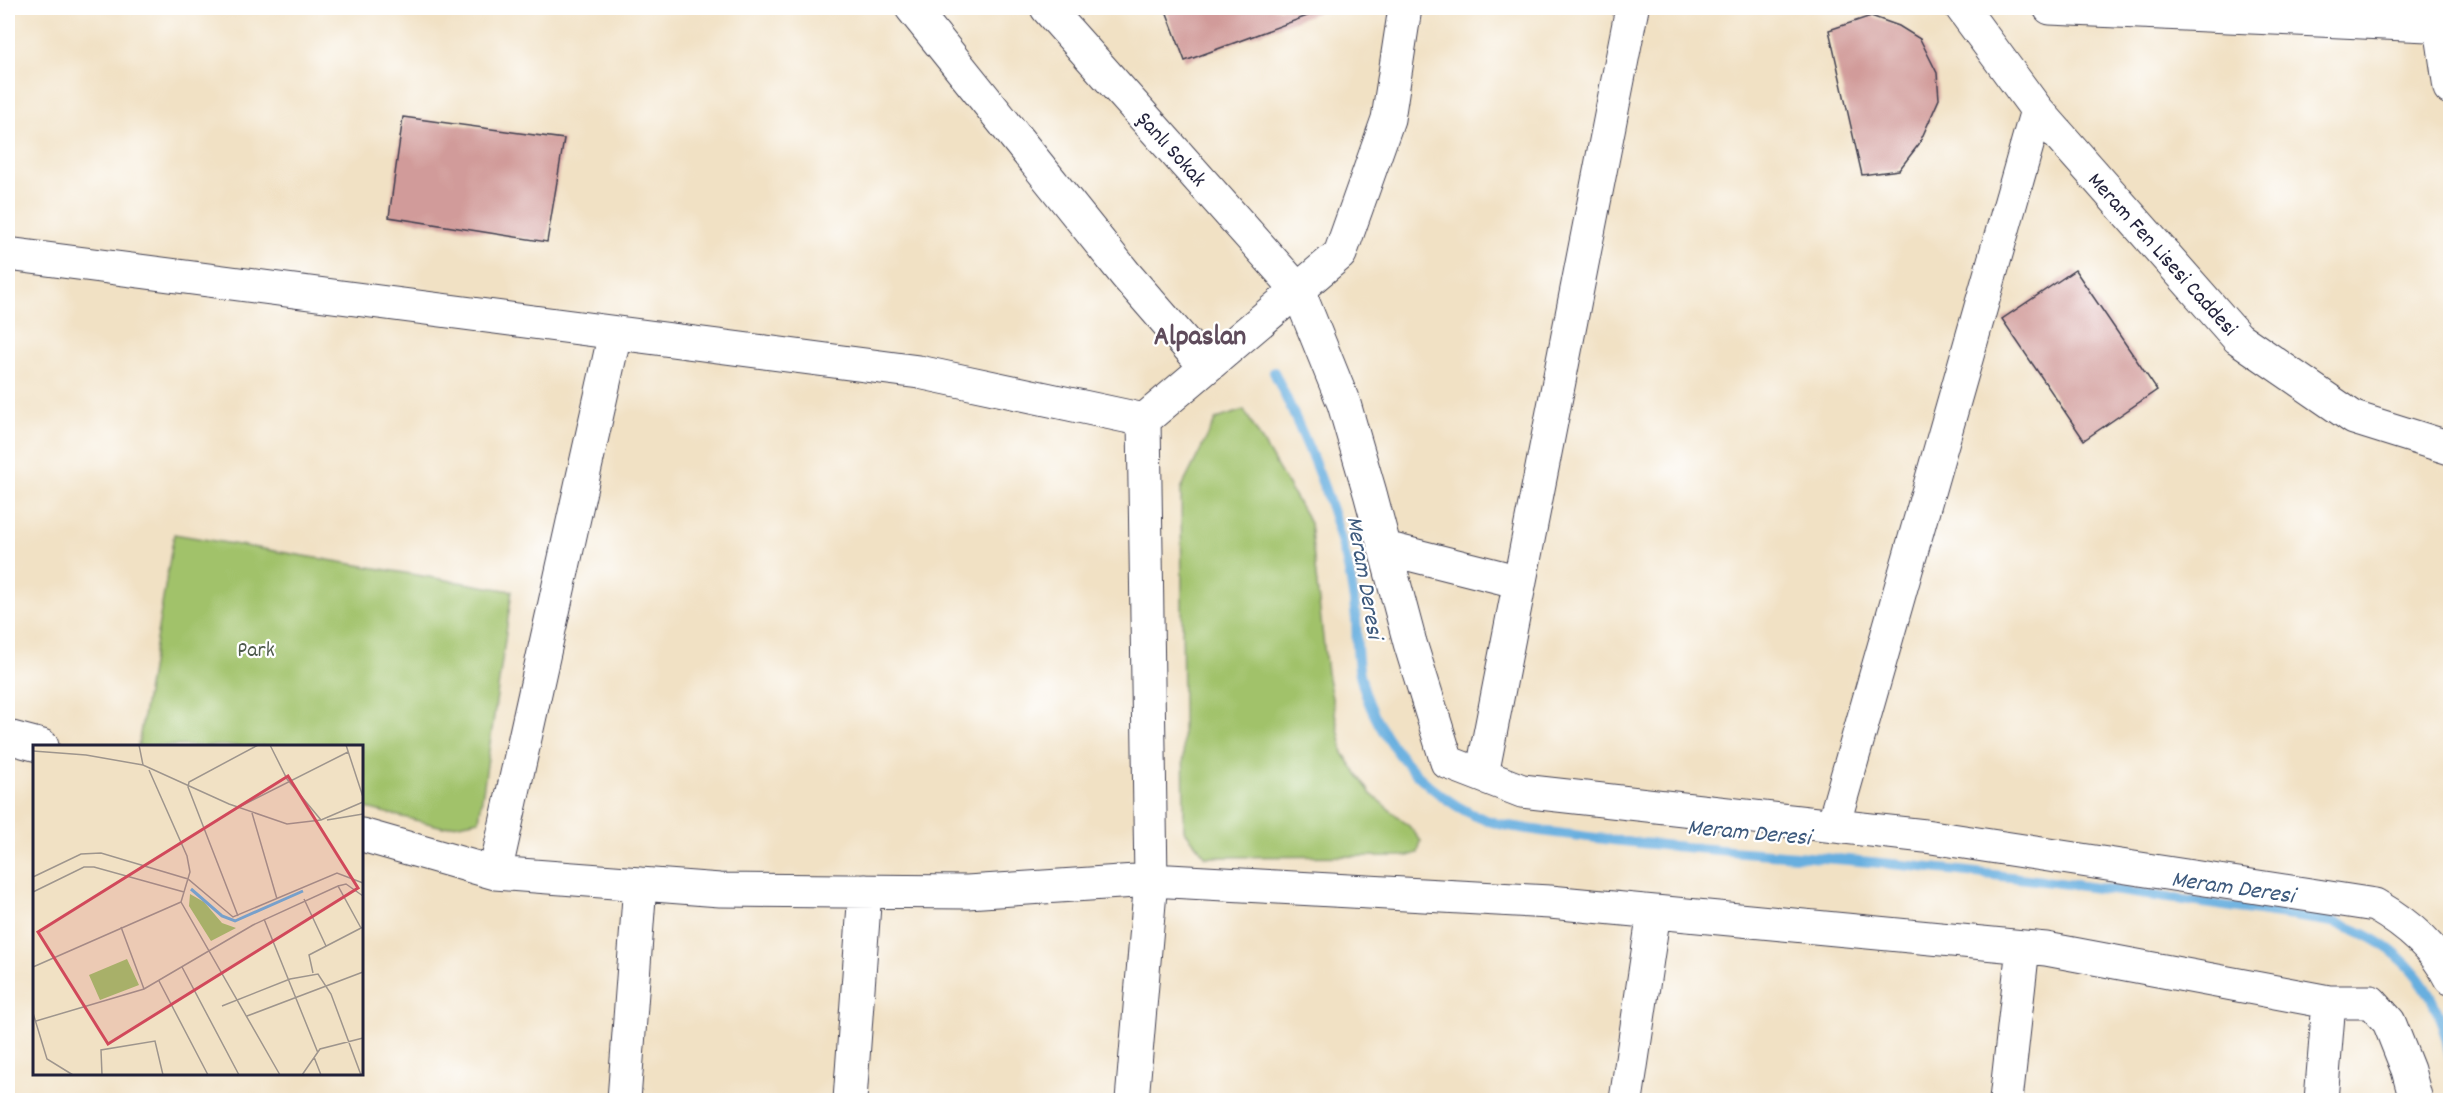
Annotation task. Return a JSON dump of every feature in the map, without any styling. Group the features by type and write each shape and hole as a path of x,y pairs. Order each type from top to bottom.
{"street":[{"path":"912,8 1126,275 1206,367"},
{"name":"Şanlı Sokak","path":"1047,8 1298,290 1344,404 1410,644 1447,762 1482,776"},
{"path":"1144,420 1340,254 1388,119 1404,8"},
{"path":"1632,8 1482,776 1522,790 1925,836 2375,905 2401,920 2443,963 2451,978"},
{"name":"Meram Fen Lisesi Caddesi","path":"1962,8 2037,110 2238,338 2354,418 2451,448"},
{"path":"2050,8 2442,20 2451,88"},
{"path":"1833,826 2037,110"},
{"path":"8,254 919,372 1144,420"},
{"path":"495,873 615,333"},
{"path":"1132,1101 1151,880 1144,420"},
{"path":"1385,548 1520,582"},
{"path":"8,737 35,745"},
{"path":"363,835 495,873 720,890 967,892 1151,880 1550,902 2046,949 2329,1002 2371,1002 2389,1022 2408,1070 2416,1101"},
{"path":"624,1101 640,884"},
{"path":"850,1101 865,891"},
{"path":"1626,1101 1654,912"},
{"path":"2006,1101 2023,947"},
{"path":"2321,1101 2329,1002"}],"green space":[{"path":"1244,410 1310,523 1327,673 1343,753 1371,794 1409,826 1421,841 1418,853 1408,856 1206,857 1184,830 1181,489 1216,419"},
{"name":"Park","path":"174,534 512,591 479,820 443,827 363,807 363,745 138,745"}],"building":[{"path":"1165,8 1329,8 1185,61"},
{"path":"1871,16 1899,26 1920,39 1937,73 1939,99 1919,144 1899,170 1862,175 1829,30"},
{"path":"403,117 564,139 547,242 389,217"},
{"path":"2075,270 2157,390 2084,440 2002,319"}],"waterway":[{"name":"Meram Deresi","path":"1274,372 1314,460 1338,528 1353,593 1359,667 1370,706 1386,736 1408,765 1431,787 1457,806 1485,820 1543,831 1653,844 1848,860 2031,879 2333,922 2378,942 2397,955 2412,971 2426,989 2436,1010 2445,1032 2450,1057"}],"district":[{"name":"Alpaslan","path":"1200,334"}]}
